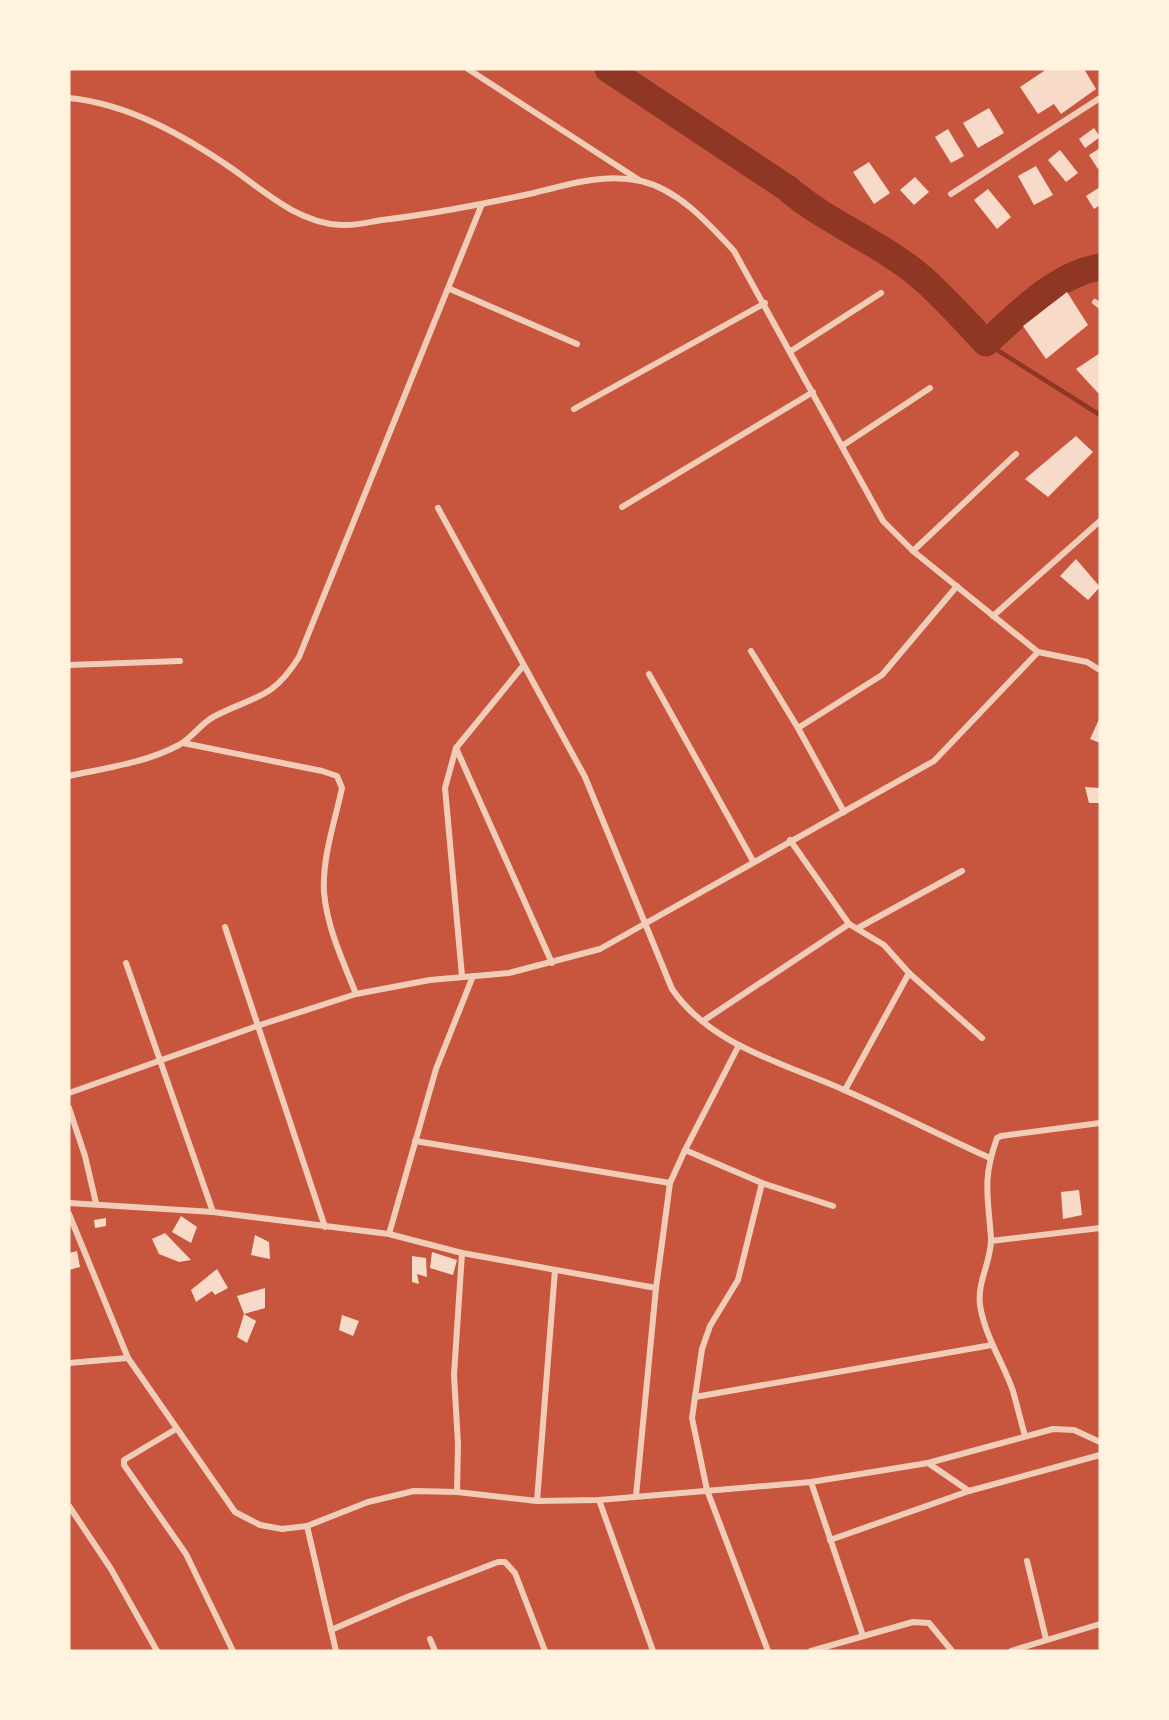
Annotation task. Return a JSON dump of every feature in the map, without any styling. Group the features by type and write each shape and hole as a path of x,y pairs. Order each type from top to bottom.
{"street":[{"path":"468,69 642,182 668,194 703,218 734,252 765,303 883,521 913,551 1038,652 1087,662 1100,670"},
{"path":"69,98 95,101 182,136 287,208 315,220 342,225 482,204 586,180 612,178 642,182"},
{"path":"951,194 1100,98"},
{"path":"69,776 159,755 183,743 208,720 269,693 285,680 299,657 450,289 482,204"},
{"path":"450,289 577,344"},
{"path":"791,351 881,293"},
{"path":"574,409 765,303"},
{"path":"842,446 930,388"},
{"path":"622,507 813,392"},
{"path":"913,551 1016,454"},
{"path":"438,508 585,777 672,989 686,1009 739,1045 845,1090 990,1158"},
{"path":"993,616 1100,520"},
{"path":"798,728 882,675 957,586"},
{"path":"751,651 798,728 844,812"},
{"path":"69,1093 257,1026 356,994 462,976 509,973 600,949 933,761 958,739 1038,652"},
{"path":"69,665 180,661"},
{"path":"462,976 445,788 456,748 523,666"},
{"path":"649,674 753,861"},
{"path":"183,743 322,771 337,777 342,788 326,866 324,891 333,934 356,994"},
{"path":"456,748 552,963"},
{"path":"790,840 849,924 884,945 909,973 982,1038"},
{"path":"858,928 962,871"},
{"path":"703,1021 849,924"},
{"path":"225,927 325,1227"},
{"path":"126,963 213,1212"},
{"path":"845,1090 909,973"},
{"path":"389,1234 436,1069 473,976"},
{"path":"636,1496 656,1288 670,1183 739,1045"},
{"path":"69,1108 85,1155 96,1203"},
{"path":"1025,1436 1012,1390 992,1345 980,1303 981,1280 991,1241 985,1187 990,1158 996,1138 1001,1136 1100,1123"},
{"path":"415,1141 670,1183"},
{"path":"685,1150 762,1183 833,1206"},
{"path":"762,1183 738,1280 710,1326 702,1349 692,1418 695,1443 707,1490 768,1651"},
{"path":"69,1203 213,1212 389,1234 462,1253 656,1288"},
{"path":"69,1214 128,1358 235,1512 260,1525 282,1529 307,1526 368,1502 414,1491 457,1492 537,1501 599,1500 811,1482 928,1463 1053,1429 1074,1430 1100,1442"},
{"path":"991,1241 1100,1228"},
{"path":"457,1492 454,1376 462,1253"},
{"path":"537,1501 555,1270"},
{"path":"695,1397 992,1345"},
{"path":"69,1363 128,1358"},
{"path":"176,1430 124,1460 124,1465 186,1554 233,1651"},
{"path":"830,1540 969,1491 1100,1455"},
{"path":"928,1463 969,1491"},
{"path":"811,1482 863,1636"},
{"path":"599,1500 653,1651"},
{"path":"69,1506 111,1569 157,1651"},
{"path":"307,1526 336,1651"},
{"path":"1027,1561 1046,1640"},
{"path":"331,1630 407,1597 498,1562 509,1564 515,1573 545,1651"},
{"path":"811,1651 913,1622 929,1623 952,1651"},
{"path":"1011,1651 1100,1624"},
{"path":"430,1639 435,1651"}],"building":[{"path":"1047,69 1084,69 1096,89 1061,114 1054,104 1038,114 1020,87"},
{"path":"989,108 1004,133 978,148 963,123"},
{"path":"1094,128 1100,137 1085,148 1079,139"},
{"path":"948,129 964,156 951,163 935,137"},
{"path":"1100,148 1100,167 1098,169 1089,155"},
{"path":"1060,150 1078,173 1066,182 1048,160"},
{"path":"869,162 890,193 874,204 853,172"},
{"path":"1036,166 1053,195 1034,205 1018,176"},
{"path":"915,177 929,192 914,205 900,190"},
{"path":"1100,187 1100,205 1094,209 1086,196"},
{"path":"988,189 1011,217 997,229 974,200"},
{"path":"1067,292 1088,325 1046,359 1023,326"},
{"path":"1100,353 1100,392 1098,393 1076,369"},
{"path":"1076,436 1093,452 1048,497 1025,479"},
{"path":"1076,559 1100,587 1088,600 1060,576"},
{"path":"1100,717 1100,743 1090,739"},
{"path":"1085,787 1100,788 1100,803 1089,803"},
{"path":"1079,1190 1082,1215 1063,1219 1061,1192"},
{"path":"181,1216 197,1227 191,1243 172,1232"},
{"path":"106,1218 106,1226 95,1228 94,1220"},
{"path":"165,1233 191,1260 179,1262 159,1254 152,1239"},
{"path":"255,1235 269,1242 270,1259 251,1255"},
{"path":"77,1251 80,1267 69,1270 69,1253"},
{"path":"432,1252 457,1260 453,1275 430,1268"},
{"path":"412,1256 426,1258 427,1277 417,1274 419,1284 412,1282"},
{"path":"217,1269 228,1288 215,1295 212,1291 196,1302 191,1290"},
{"path":"265,1288 265,1308 244,1314 237,1296"},
{"path":"244,1314 256,1321 247,1343 237,1337"},
{"path":"342,1315 359,1321 353,1336 339,1330"}],"waterway":[{"path":"608,69 787,188 819,212 905,265 938,293 986,343 1038,297 1068,278 1100,267"},
{"path":"986,343 1100,415"}]}
